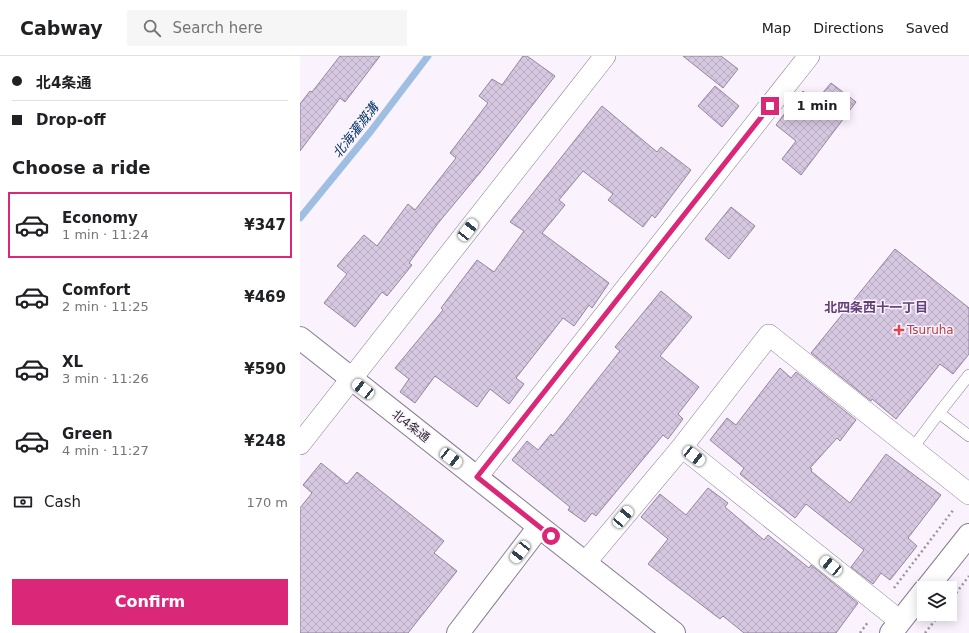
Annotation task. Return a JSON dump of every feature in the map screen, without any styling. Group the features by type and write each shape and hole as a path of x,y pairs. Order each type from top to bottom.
{"street":[{"path":"300,444 604,56"},
{"path":"477,477 809,56"},
{"path":"585,563 682,447 769,335 968,493"},
{"name":"北4条通","path":"300,338 350,379 477,477 674,633"},
{"path":"682,447 881,605 896,627 917,600"},
{"path":"458,633 539,527"},
{"path":"933,581 969,535"}],"lane":[{"path":"912,449 969,375"},
{"path":"939,413 969,436"}],"path":[{"path":"860,633 968,493"},
{"path":"957,592 969,576"},
{"path":"925,633 934,621"}],"building":[{"path":"340,56 380,56 345,102 340,98 300,151 300,104 310,91 312,92"},
{"path":"523,56 527,56 555,76 483,169 439,222 409,263 412,265 387,296 382,292 355,327 324,303 347,274 337,266 364,235 377,246 408,204 415,210 456,158 450,153 488,103 479,96 492,79 502,85"},
{"path":"683,56 721,56 738,69 723,88"},
{"path":"831,83 856,102 801,175 782,159 796,141 776,125 803,91 816,101"},
{"path":"715,86 739,106 722,127 698,106"},
{"path":"602,106 657,152 661,147 691,170 655,218 652,215 643,227 608,200 613,194 583,171 559,200 565,205 542,233 609,283 592,308 589,305 574,326 563,318 516,378 524,384 509,404 490,389 477,407 435,376 415,403 400,392 409,379 395,368 443,310 441,308 477,260 494,272 524,231 510,222"},
{"path":"731,207 755,226 729,259 705,239"},
{"name":"Tsuruha","path":"895,249 969,308 969,354 953,374 940,364 896,419 811,353"},
{"path":"661,291 692,317 660,356 699,387 678,414 683,419 668,439 663,435 596,516 592,513 585,522 568,510 570,507 512,460 527,441 538,450 551,434 553,436 620,351 615,347"},
{"path":"780,368 791,378 796,372 856,420 840,441 837,438 810,468 812,469 811,471 850,503 886,454 941,495 908,538 917,546 890,580 881,573 873,584 851,567 864,550 806,504 795,518 740,474 744,468 710,440 727,418 736,425"},
{"path":"321,463 347,484 357,472 444,541 434,553 457,571 408,633 300,633 300,508 312,493 303,485"},
{"path":"708,488 728,503 725,507 764,540 768,535 809,568 811,565 858,603 836,633 744,633 723,616 720,619 648,564 668,539 641,517 660,494 686,515"}],"waterway":[{"name":"北海灌漑溝","path":"300,218 371,131 428,56"}],"place":[{"name":"Tsuruha","path":"899,330"}],"district":[{"name":"北四条西十一丁目","path":"876,307"}],"route":[{"path":"551,536 477,477 770,106"}]}
